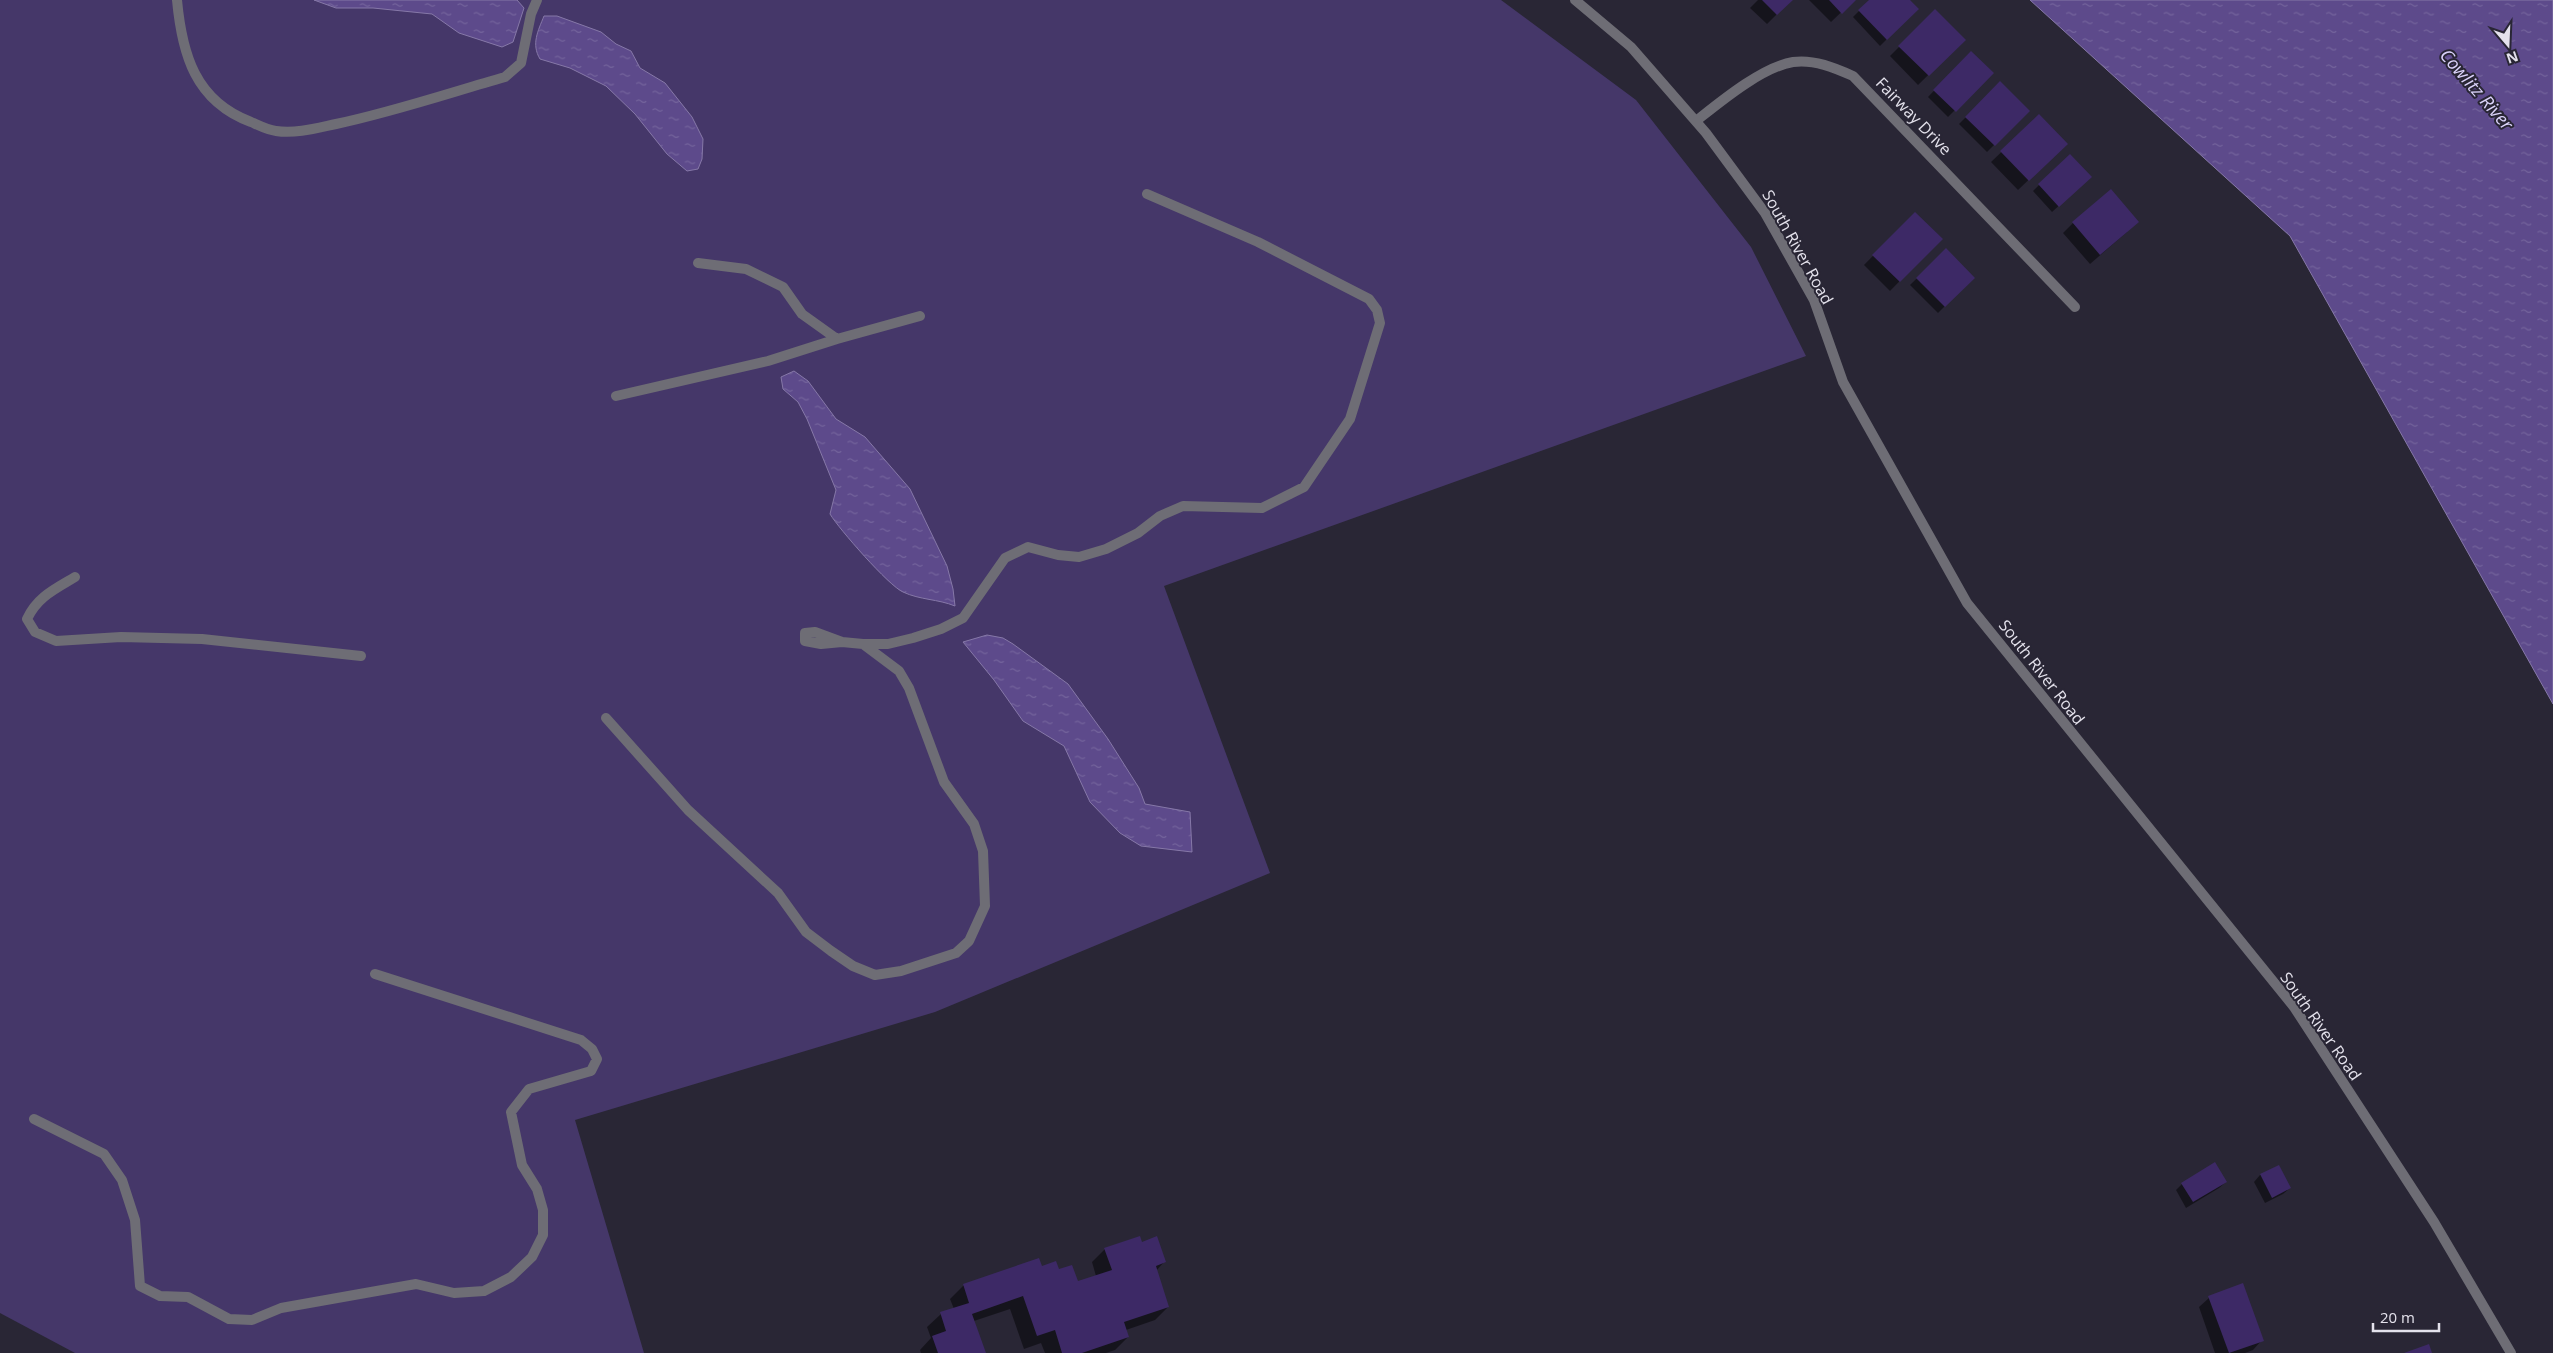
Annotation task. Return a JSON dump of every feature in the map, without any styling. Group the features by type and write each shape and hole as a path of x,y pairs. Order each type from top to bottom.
{"street":[{"path":"177,0 184,47 191,68 208,94 225,110 275,131 304,131 362,119 505,77 521,63 531,14 537,0"},
{"name":"South River Road","path":"1575,0 1631,47 1696,122 1765,213 1814,300 1843,382 1967,602 2294,1007 2434,1222 2511,1353"},
{"name":"Fairway Drive","path":"1696,122 1754,78 1794,62 1826,64 1853,76 2075,307"},
{"path":"842,642 888,644 941,629 962,618 1005,558 1028,547 1058,555 1079,557 1106,548 1138,533 1160,516 1183,506 1262,508 1304,487 1350,419 1380,324 1377,310 1369,299 1258,242 1147,194"},
{"path":"698,263 746,269 783,287 802,314 837,340"},
{"path":"616,396 768,361 920,316"},
{"path":"75,577 44,595 32,606 27,619 35,632 56,641 121,637 202,639 361,656"},
{"path":"606,718 688,810 778,893 806,932 853,966 875,975 901,972 956,953 970,941 985,906 983,851 974,824 944,782 909,688 899,671 863,644"},
{"path":"34,1119 104,1154 122,1180 135,1220 140,1286 160,1296 188,1297 229,1319 252,1320 281,1308 416,1284 454,1293 484,1291 510,1277 532,1257 543,1234 543,1210 537,1189 522,1165 511,1112 529,1089 591,1071 597,1060 592,1049 581,1040 375,974"}],"shaded area":[{"path":"0,0 1501,0 1636,100 1751,247 1806,356 1164,586 1270,873 935,1012 575,1120 644,1353 75,1353 0,1313"}],"water":[{"path":"314,0 517,0 524,8 513,42 502,47 459,33 432,14 373,8 336,8"},
{"name":"Cowlitz River","path":"2030,0 2553,0 2553,704 2290,236"},
{"path":"544,16 557,16 601,32 616,44 631,51 640,68 665,83 692,117 703,139 702,159 698,169 687,171 667,154 635,114 606,86 570,68 540,59 536,43"},
{"path":"794,371 808,381 836,419 865,437 910,489 947,566 955,606 909,595 896,588 843,532 830,514 836,490 807,419 798,402 783,389 781,377"},
{"path":"987,635 1003,638 1013,644 1068,684 1108,739 1139,788 1145,804 1190,812 1192,852 1141,846 1120,833 1090,802 1064,746 1023,721 994,680 963,642"}],"building":[{"path":"1762,0 1793,0 1777,15"},
{"path":"1829,0 1856,0 1842,14"},
{"path":"1869,0 1910,0 1919,9 1887,40 1858,10"},
{"path":"1935,9 1966,40 1929,76 1898,46"},
{"path":"1971,51 1994,73 1956,112 1933,90"},
{"path":"2000,81 2030,111 1995,146 1965,117"},
{"path":"2039,114 2068,144 2029,181 2000,151"},
{"path":"2070,154 2092,177 2059,207 2038,184"},
{"path":"2111,189 2139,222 2100,255 2072,222"},
{"path":"1915,212 1943,239 1900,282 1872,255"},
{"path":"1946,248 1975,278 1945,307 1916,278"},
{"path":"2215,1162 2227,1182 2193,1202 2181,1183"},
{"path":"2279,1165 2291,1188 2272,1198 2260,1174"},
{"path":"1140,1236 1142,1242 1157,1236 1166,1262 1156,1266 1169,1307 1124,1322 1129,1337 1082,1353 1062,1353 1055,1330 1037,1336 1023,1296 972,1314 986,1353 938,1353 932,1336 946,1331 940,1312 969,1303 963,1284 1039,1258 1042,1266 1056,1261 1059,1269 1072,1265 1078,1281 1112,1270 1104,1248"},
{"path":"2243,1283 2264,1341 2229,1353 2208,1296"},
{"path":"2429,1344 2432,1353 2404,1353"}]}
